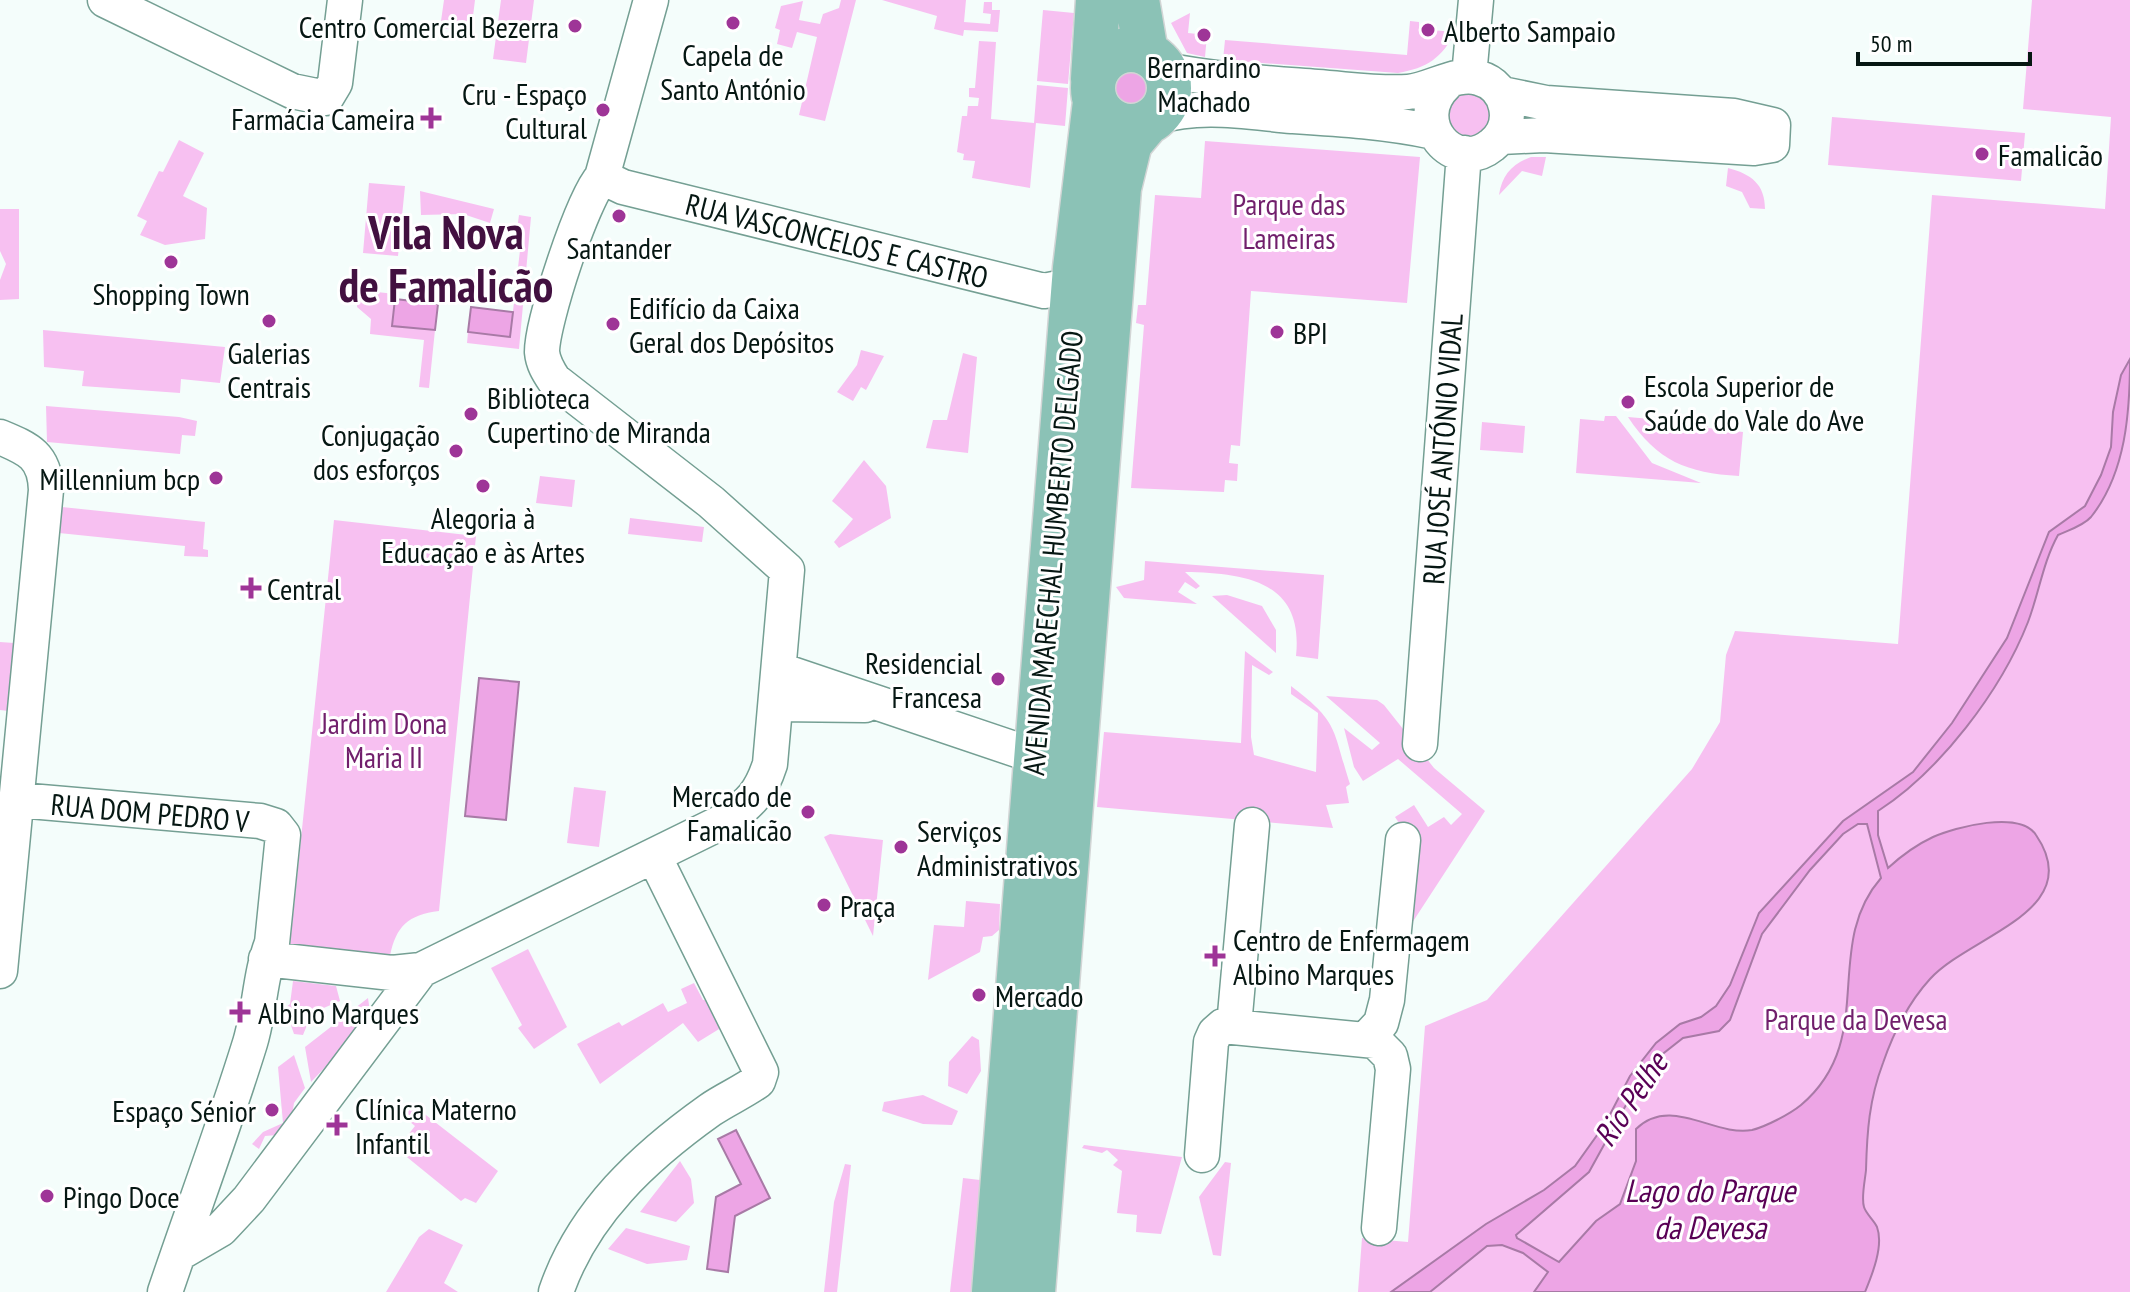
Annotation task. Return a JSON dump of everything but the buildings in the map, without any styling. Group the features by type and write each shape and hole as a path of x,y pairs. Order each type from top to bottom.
{"main road":[{"name":"AVENIDA MARECHAL HUMBERTO DELGADO","path":"994,1292 1074,285 1094,90 1098,0"},
{"path":"1137,0 1155,62 1169,96 1151,121 1121,126 1101,113 1094,90 1099,67 1120,51 1155,62"},
{"name":"AVENIDA MARECHAL HUMBERTO DELGADO","path":"1033,1292 1119,188 1130,143 1151,121"}],"street":[{"path":"105,0 292,91 326,98 335,83 345,0"},
{"path":"165,1292 217,1149 260,1007 266,959 377,972 421,970 726,820 752,802 761,791 770,764 787,570 711,502 554,380 544,363 544,335 578,221 590,191 602,177 651,0"},
{"path":"1476,0 1457,80 1433,101 1430,111 1434,132 1452,150 1464,153 1491,147 1501,137 1507,111 1502,94"},
{"path":"1155,62 1223,80 1380,92 1408,92 1457,80 1487,81 1502,94 1546,103 1734,116 1773,125 1772,145 1754,148 1544,135 1501,137"},
{"path":"1151,121 1189,110 1221,110 1378,122 1434,132"},
{"name":"RUA JOSÉ ANTÓNIO VIDAL","path":"1420,744 1464,153"},
{"name":"RUA VASCONCELOS E CASTRO","path":"602,177 623,187 1044,291 1074,285"},
{"path":"0,437 35,453 45,472 18,800 0,971"},
{"path":"780,670 1049,762 1062,774 1071,796"},
{"path":"776,704 882,704"},
{"name":"RUA DOM PEDRO V","path":"18,800 260,821 281,830 283,856 272,943 266,959"},
{"path":"1234,1026 1252,825"},
{"path":"1367,1038 1381,1023 1387,1000 1403,840"},
{"path":"556,1292 564,1269 595,1216 623,1182 650,1156 713,1108 758,1081 758,1062 654,856"},
{"path":"178,1254 221,1229 249,1199 421,970"},
{"path":"1202,1155 1211,1042 1223,1026 1367,1038 1384,1047 1393,1069 1379,1228"}],"green space":[{"path":"444,0 475,0 471,32 440,28"},
{"path":"501,0 534,0 526,63 493,59"},
{"path":"841,0 856,0 825,121 799,115 817,37 797,32 792,48 777,44 780,30 775,28 781,6 803,1 799,20 820,24 823,14 839,8"},
{"path":"882,0 966,0 964,22 990,24 991,14 983,13 984,2 992,2 992,10 1000,10 998,32 964,30 963,36 934,29 937,16"},
{"name":"Parque da Devesa","path":"2032,0 2130,0 2130,1292 1358,1292 1362,1238 1408,1242 1425,1026 1487,1000 1692,769 1720,722 1726,655 1735,631 1898,644 1932,195 2105,209 2111,117 2023,109"},
{"path":"1043,10 1074,13 1068,84 1037,81"},
{"path":"1190,13 1188,33 1207,35 1205,57 1187,53 1171,23"},
{"path":"1410,21 1419,22 1419,29 1455,32 1439,55 1425,65 1408,71 1398,73 1223,60 1225,40 1407,55"},
{"path":"979,41 996,42 991,119 1034,123 1037,85 1068,88 1065,126 1036,123 1030,188 972,178 975,161 963,160 964,154 957,152 962,116 967,116 968,106 978,106 979,98 969,97 969,88 975,88"},
{"path":"1481,91 1495,116 1477,137 1462,137 1450,129 1446,108 1453,95"},
{"path":"1832,117 2025,133 2021,181 1828,165"},
{"path":"179,140 204,153 183,196 207,208 205,239 165,245 140,235 147,221 137,216 159,171 163,172"},
{"name":"Parque das Lameiras","path":"1205,141 1420,157 1407,303 1251,291 1240,446 1231,445 1229,463 1238,464 1237,481 1225,480 1224,492 1131,488 1144,325 1136,323 1138,305 1146,305 1155,195 1201,198"},
{"path":"1531,157 1546,157 1542,176 1522,171 1499,195 1509,171"},
{"path":"1728,168 1755,181 1762,193 1765,209 1750,208 1742,192 1726,186"},
{"path":"369,183 405,186 398,256 363,253"},
{"path":"420,191 494,209 490,223 463,214 421,215"},
{"path":"0,209 19,209 19,299 0,300 0,280 6,264 0,251"},
{"path":"519,215 531,217 519,349 467,343 468,332 510,337 522,233 517,230"},
{"path":"359,290 395,294 392,326 435,330 429,388 419,387 424,340 370,334 371,319 357,307"},
{"path":"43,330 225,347 220,383 181,379 180,393 82,386 84,371 44,367"},
{"path":"861,350 884,356 866,390 861,387 853,401 837,392 857,365"},
{"path":"963,353 977,357 968,453 926,448 933,420 947,420"},
{"path":"46,406 179,417 197,421 195,436 182,435 180,454 47,442"},
{"path":"1605,416 1616,416 1652,463 1701,483 1576,473 1580,419 1604,421"},
{"path":"1628,417 1708,424 1708,428 1743,432 1739,476 1704,472 1675,462 1650,444"},
{"path":"1482,422 1525,426 1523,453 1480,450"},
{"path":"864,460 886,486 891,518 839,548 834,542 853,519 832,501"},
{"path":"540,476 575,480 572,507 536,503"},
{"path":"62,507 205,522 203,549 208,550 208,557 184,556 185,546 59,533"},
{"path":"630,518 704,527 702,542 628,534"},
{"name":"Jardim Dona Maria II","path":"334,520 476,536 439,911 411,919 405,924 396,937 390,956 290,945"},
{"path":"1145,561 1324,575 1318,659 1296,656 1296,631 1290,611 1280,597 1266,586 1249,579 1185,572 1200,586 1196,589 1185,582 1178,592 1197,604 1124,598 1116,587 1144,580"},
{"path":"1227,595 1262,606 1276,630 1276,653 1212,596"},
{"path":"0,642 14,643 8,711 0,710"},
{"path":"1245,651 1273,672 1269,675 1252,665 1251,737 1254,755 1316,772 1318,713 1291,694 1291,686 1318,709 1332,728 1350,784 1346,787 1349,803 1326,805 1333,828 1097,807 1104,732 1241,743"},
{"path":"1326,696 1377,700 1384,705 1434,768 1485,811 1412,923 1407,835 1395,817 1414,805 1428,827 1444,817 1451,825 1462,814 1398,759 1363,781 1354,767 1344,728 1372,750 1380,743"},
{"path":"574,787 606,791 599,847 567,843"},
{"path":"830,834 883,840 873,936 824,837"},
{"path":"966,901 1000,904 999,930 992,936 983,937 980,952 928,980 934,925 964,927"},
{"path":"528,949 567,1027 534,1049 518,1028 522,1025 491,968"},
{"path":"293,981 336,986 340,1001 312,1013 303,1035 294,1034 285,1008 290,1004"},
{"path":"694,983 703,1000 710,1000 724,1026 698,1042 683,1023 600,1084 577,1044 619,1022 622,1026 663,1003 668,1012 687,1003 681,989"},
{"path":"368,998 371,1019 311,1082 305,1047"},
{"path":"972,1036 979,1040 981,1071 967,1094 948,1086 949,1062"},
{"path":"294,1055 305,1088 294,1103 289,1134 265,1136 259,1149 252,1144 263,1132 283,1123 278,1067"},
{"path":"923,1095 958,1111 952,1125 923,1124 882,1111 884,1102"},
{"path":"413,1105 498,1171 476,1203 465,1198 461,1201 397,1149 415,1126 404,1117"},
{"path":"1084,1145 1182,1157 1161,1234 1136,1232 1137,1215 1117,1213 1122,1171 1113,1165 1118,1160 1107,1150 1102,1153 1082,1148"},
{"path":"680,1161 691,1179 694,1203 676,1222 640,1212"},
{"path":"1225,1162 1231,1163 1221,1256 1213,1255 1199,1197"},
{"path":"845,1164 851,1165 837,1292 824,1292 834,1202"},
{"path":"963,1178 980,1180 971,1292 950,1292"},
{"path":"626,1228 690,1246 687,1260 647,1264 608,1249"},
{"path":"429,1229 463,1245 444,1283 458,1292 386,1292 419,1237"}],"water":[{"path":"1131,64 1148,71 1155,88 1148,105 1131,112 1114,105 1107,88 1114,71"},
{"path":"395,299 438,304 435,330 392,326"},
{"path":"471,307 513,312 510,337 468,332"},
{"name":"Lago do Parque da Devesa","path":"2130,359 2124,441 2103,500 2088,520 2058,535 2028,622 1985,702 1946,752 1878,811 1878,835 1888,868 1933,837 1971,825 2002,822 2028,827 2036,835 2048,861 2047,883 2036,902 2018,919 1948,963 1930,979 1909,1008 1892,1041 1875,1090 1868,1129 1863,1203 1877,1227 1879,1243 1865,1292 1534,1292 1548,1272 1523,1253 1502,1245 1487,1246 1430,1292 1391,1292 1486,1224 1544,1190 1575,1166 1605,1124 1630,1076 1656,1043 1680,1024 1701,1017 1716,1006 1730,985 1759,913 1843,821 1913,772 1952,723 2007,638 2049,532 2085,506 2111,447 2113,412 2121,375","holes":["1858,824 1867,824 1881,878 1864,905 1854,933 1845,1022 1838,1051 1824,1079 1796,1109 1752,1130 1738,1131 1678,1116 1649,1120 1636,1129 1636,1161 1620,1204 1596,1221 1559,1262 1517,1238 1516,1235 1589,1172 1637,1085 1655,1060 1683,1038 1719,1031 1730,1020 1762,934 1810,870 1843,834"]},
{"path":"479,678 519,682 506,820 465,816"},
{"path":"736,1130 770,1198 735,1216 728,1272 707,1269 716,1197 741,1184 718,1139"}],"place":[{"name":"Capela de Santo António","path":"733,23"},
{"name":"Centro Comercial Bezerra","path":"575,26"},
{"name":"Alberto Sampaio","path":"1428,30"},
{"name":"Bernardino Machado","path":"1204,35"},
{"name":"Cru - Espaço Cultural","path":"603,110"},
{"name":"Farmácia Cameira","path":"431,118"},
{"name":"Famalicão","path":"1982,154"},
{"name":"Santander","path":"619,216"},
{"name":"Shopping Town","path":"171,262"},
{"name":"Galerias Centrais","path":"269,321"},
{"name":"Edifício da Caixa Geral dos Depósitos","path":"613,324"},
{"name":"BPI","path":"1277,332"},
{"name":"Escola Superior de Saúde do Vale do Ave","path":"1628,402"},
{"name":"Biblioteca Cupertino de Miranda","path":"471,414"},
{"name":"Conjugação dos esforços","path":"456,451"},
{"name":"Millennium bcp","path":"216,478"},
{"name":"Alegoria à Educação e às Artes","path":"483,486"},
{"name":"Central","path":"251,588"},
{"name":"Residencial Francesa","path":"998,679"},
{"name":"Mercado de Famalicão","path":"808,812"},
{"name":"Serviços Administrativos","path":"901,847"},
{"name":"Praça","path":"824,905"},
{"name":"Centro de Enfermagem Albino Marques","path":"1215,956"},
{"name":"Mercado","path":"979,995"},
{"name":"Albino Marques","path":"240,1012"},
{"name":"Espaço Sénior","path":"272,1110"},
{"name":"Clínica Materno Infantil","path":"337,1125"},
{"name":"Pingo Doce","path":"47,1196"}],"district":[{"name":"Vila Nova de Famalicão","path":"446,258"}],"water label":[{"name":"Rio Pelhe","path":"1630,1099"}]}
